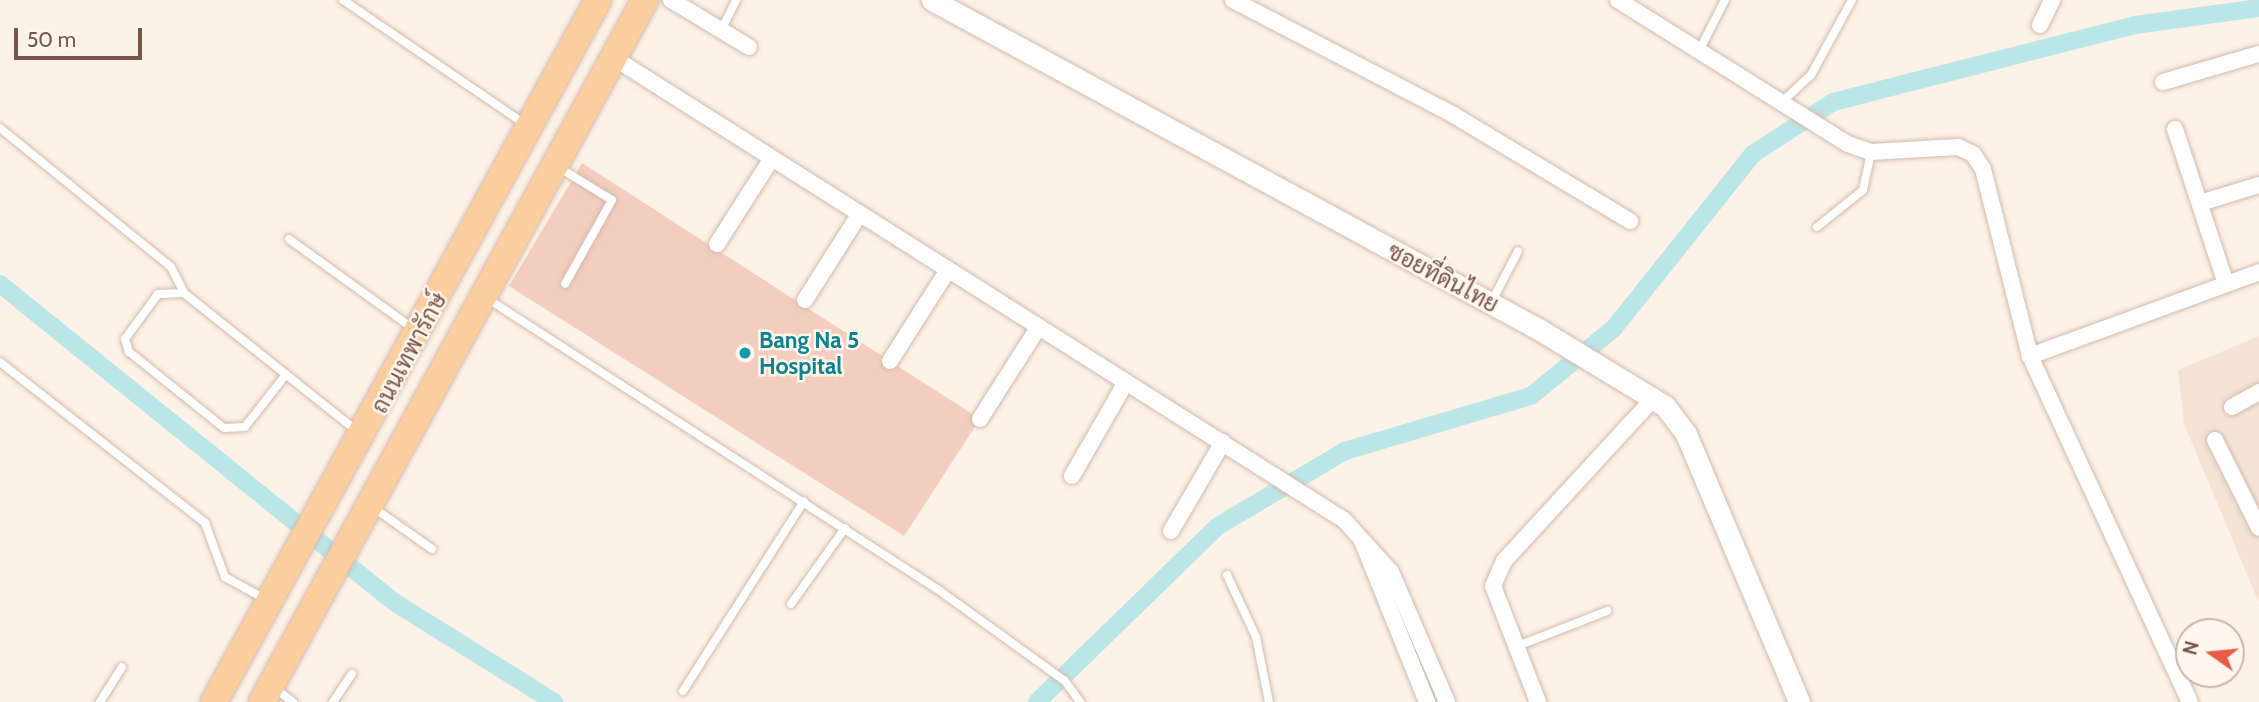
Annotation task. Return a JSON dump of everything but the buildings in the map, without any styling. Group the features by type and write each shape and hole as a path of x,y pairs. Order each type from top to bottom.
{"main road":[{"name":"ถนนเทพารักษ์","path":"214,702 364,436 598,0"},
{"name":"ถนนเทพารักษ์","path":"267,694 645,0"}],"street":[{"path":"671,0 719,32 749,47"},
{"name":"ซอยที่ดินไทย","path":"932,0 1491,304 1654,398 1686,434 1799,702"},
{"path":"1233,0 1451,114 1630,221"},
{"path":"1618,0 1784,101 1832,135 1871,152 1958,147 1973,154 1983,169 2030,356 2190,702"},
{"path":"2040,24 2052,0"},
{"path":"2163,82 2259,54"},
{"path":"614,58 771,161 948,270 1125,384 1306,491 1362,541 1391,572 1447,702"},
{"path":"2175,130 2227,284"},
{"path":"717,244 771,161"},
{"path":"2200,203 2259,185"},
{"path":"805,300 859,215"},
{"path":"890,361 948,270"},
{"path":"2030,356 2259,272"},
{"path":"980,419 1038,328"},
{"path":"1072,476 1125,384"},
{"path":"2232,407 2259,392"},
{"path":"1538,702 1493,586 1504,561 1654,398"},
{"path":"2216,440 2259,528"},
{"path":"1171,531 1223,442"},
{"path":"1362,541 1424,696 1438,681"}],"lane":[{"path":"343,0 530,127"},
{"path":"719,32 736,0"},
{"path":"1784,101 1811,75 1853,0"},
{"path":"1700,49 1721,1"},
{"path":"0,128 171,267 184,293 284,377 364,436"},
{"path":"1817,227 1863,190 1871,152"},
{"path":"556,165 612,200 565,284"},
{"path":"289,239 419,333"},
{"path":"1491,304 1518,251"},
{"path":"184,293 158,294 129,330 129,352 224,428 245,427 284,377"},
{"path":"485,298 845,528 1065,681 1080,702"},
{"path":"0,362 205,523 225,577 269,601"},
{"path":"682,691 804,501"},
{"path":"371,506 432,549"},
{"path":"791,604 845,528"},
{"path":"1227,575 1256,637 1269,702"},
{"path":"1515,647 1607,611"},
{"path":"100,702 122,667"},
{"path":"333,702 352,674"},
{"path":"267,694 293,702"}],"shaded area":[{"path":"2259,336 2259,603 2184,424 2178,370"}],"waterway":[{"path":"1037,702 1218,526 1345,451 1531,396 1614,328 1753,154 1833,102 2135,25 2259,8"},
{"path":"0,284 394,602 554,702"}],"place":[{"name":"Bang Na 5 Hospital","path":"745,353"}]}
